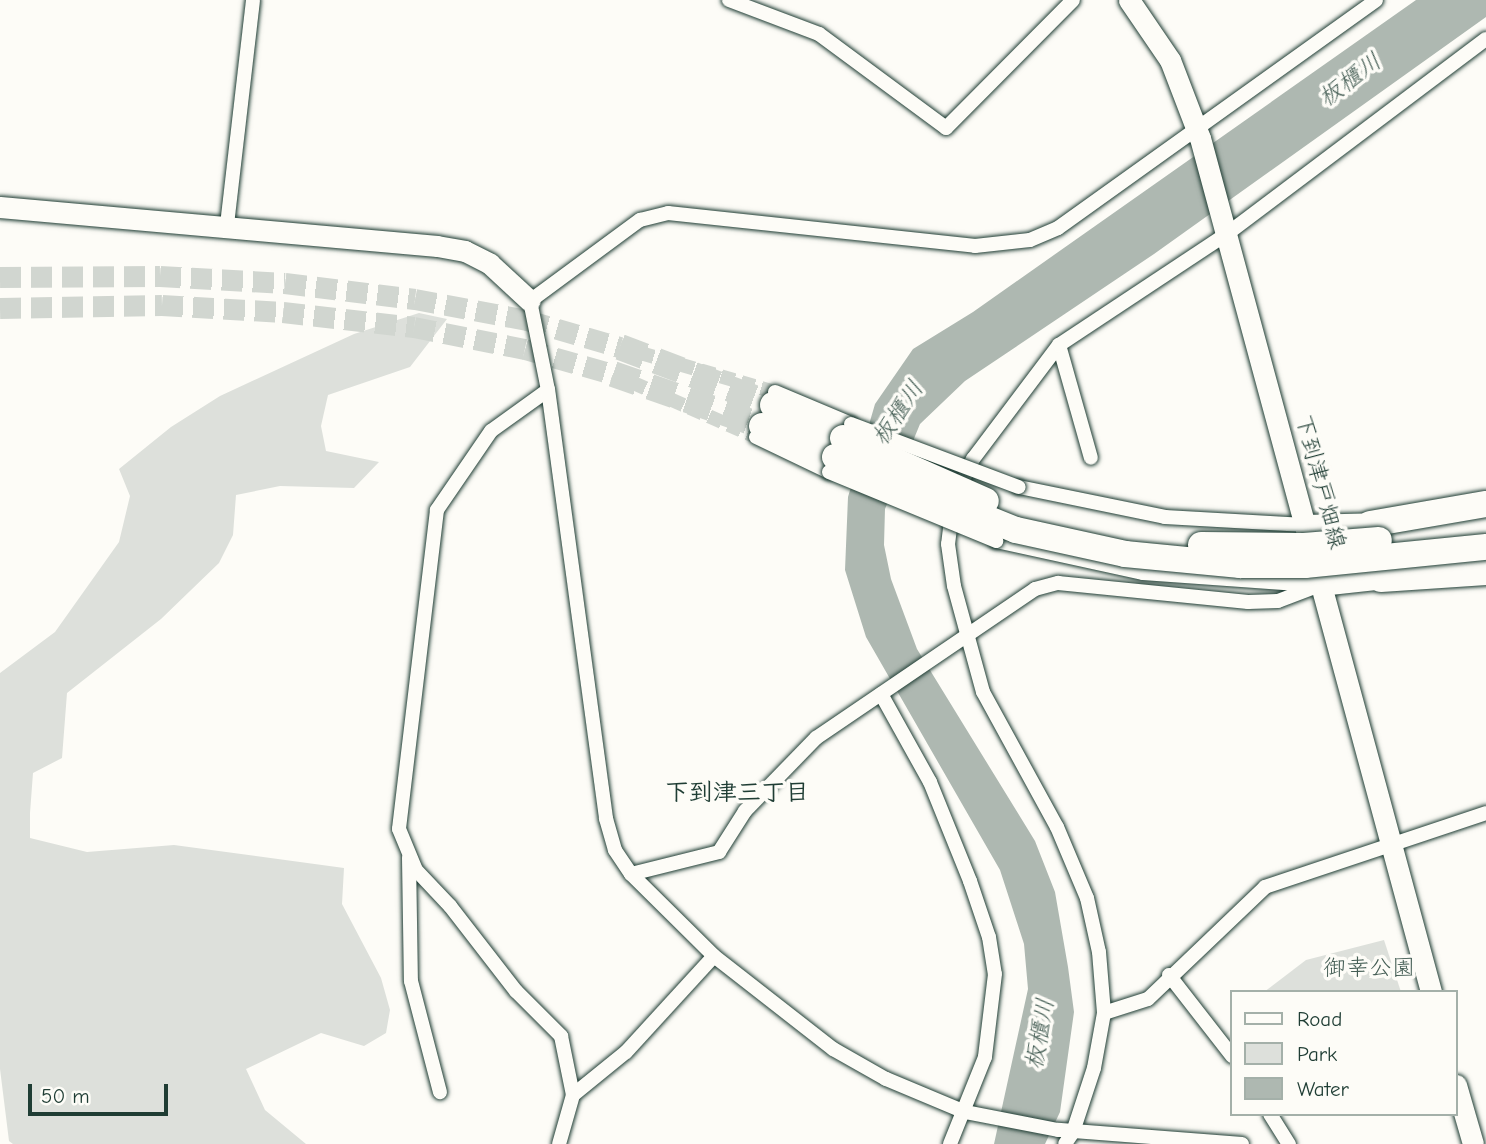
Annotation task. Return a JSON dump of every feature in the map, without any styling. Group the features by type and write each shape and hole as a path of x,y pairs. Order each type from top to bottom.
{"highway":[{"path":"766,415 1005,526 1125,554 1240,565 1305,565 1486,547"},
{"path":"840,448 1009,509 1129,536 1268,547 1486,529"},
{"path":"1370,524 1486,504"},
{"path":"1381,579 1486,572"}],"main road":[{"name":"下到津戸畑線","path":"1129,0 1170,61 1199,132 1430,990"},
{"path":"0,207 227,225 465,251 490,264 530,301"},
{"path":"1305,525 1370,524 1486,513"},
{"path":"1321,585 1486,563"},
{"path":"1458,1092 1473,1144"}],"street":[{"path":"227,225 253,0"},
{"path":"729,0 819,34 946,128 1073,0"},
{"path":"1242,1144 1066,1135 965,1112 886,1079 833,1049 715,957 631,874 615,850 606,818 548,390 530,301 640,220 668,213 975,246 1030,240 1058,228 1199,132 1376,0"},
{"path":"1066,1135 1094,1068 1104,1013 1099,952 1087,898 1057,827 983,692 966,639 948,544 953,503 973,459 1059,345 1486,39"},
{"path":"1059,345 1091,458"},
{"path":"548,390 491,431 437,510 400,828 416,870 450,906 470,937 561,1036 573,1095 559,1144"},
{"path":"766,415 840,448 996,541 1143,573 1321,585"},
{"path":"840,448 1165,517 1305,525"},
{"path":"631,874 719,852 745,811 816,738 966,639 1035,589 1058,583 1248,602 1279,601 1321,585"},
{"path":"881,694 930,782 989,937 995,974 992,1017 985,1057 950,1144"},
{"path":"1104,1013 1148,999 1169,975 1265,887 1486,813"},
{"path":"409,853 411,981 440,1092"},
{"path":"573,1095 626,1052 715,957"},
{"path":"1169,975 1230,1053"},
{"path":"1271,1116 1289,1144"}],"green space":[{"path":"419,313 447,319 410,367 328,395 321,426 326,451 379,462 354,488 280,486 236,495 233,535 219,563 161,619 67,693 62,758 33,773 30,813 30,838 87,852 174,845 344,868 342,904 381,978 390,1010 386,1033 364,1046 321,1033 246,1069 265,1110 306,1144 13,1144 9,1141 0,1069 0,673 55,632 119,542 130,496 119,469 171,427 220,396 354,334"},
{"name":"御幸公園","path":"1384,940 1400,990 1267,990 1306,960"}],"water":[{"name":"板櫃川","path":"1416,0 1486,0 1486,17 1154,254 965,381 920,424 885,509 884,545 891,579 917,649 1035,841 1055,892 1068,967 1074,1012 1060,1112 1045,1144 994,1144 1028,989 1024,944 1000,870 866,637 845,570 848,497 875,404 913,349 973,312"}],"tunnel":[{"path":"0,277 160,276 285,283 415,299 527,320 620,347"},
{"path":"0,308 162,305 283,312 414,327 525,349 613,374"},
{"path":"620,347 775,392"},
{"path":"620,347 773,405"},
{"path":"613,374 756,437"},
{"path":"613,374 762,426"}],"district":[{"name":"下到津三丁目","path":"737,793"}]}
